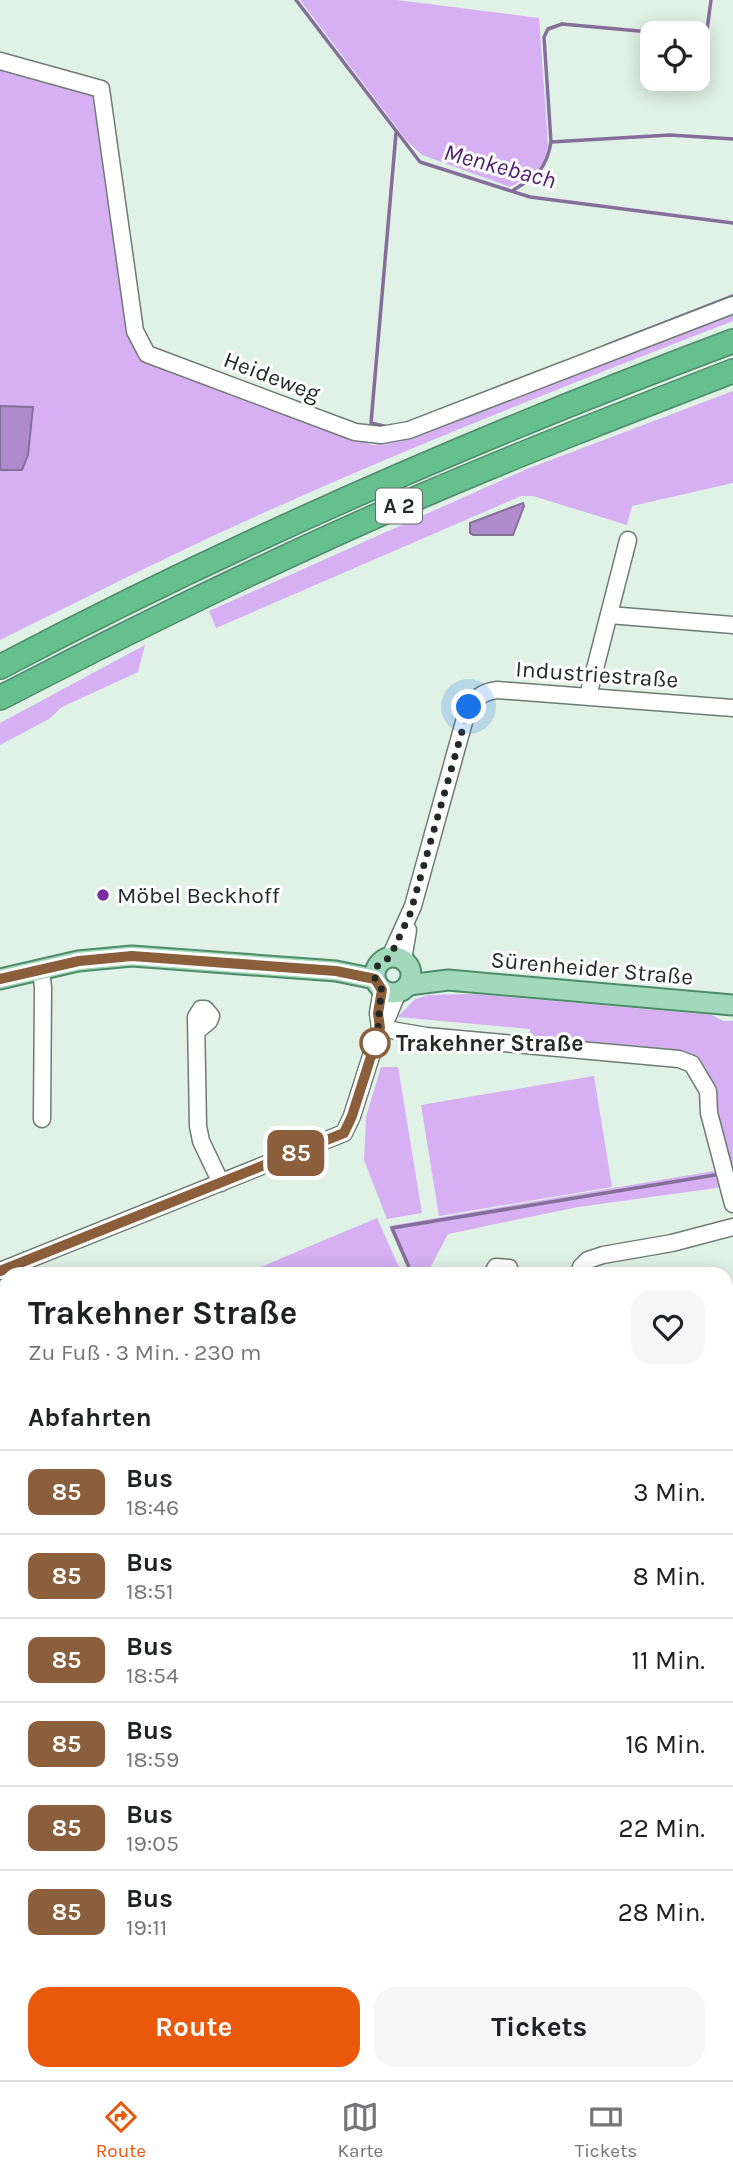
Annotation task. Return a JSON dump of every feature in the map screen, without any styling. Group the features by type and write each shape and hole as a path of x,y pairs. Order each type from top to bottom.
{"highway":[{"name":"A 2","path":"4,662 249,544 394,479 580,399 733,341"},
{"name":"A 2","path":"0,698 86,654 391,510 569,435 733,371"}],"main road":[{"name":"Sürenheider Straße","path":"0,979 79,961 132,956 393,975 733,1005"}],"street":[{"name":"Heideweg","path":"0,61 101,89 135,331 147,354 355,432 380,435 409,430 733,305"},
{"path":"588,696 628,540"},
{"path":"608,615 733,625"},
{"name":"Industriestraße","path":"393,975 467,711 474,699 486,692 497,690 733,708"},
{"path":"41,969 42,1119"},
{"path":"10,1267 344,1133 352,1116 380,1027 388,1016 393,975"},
{"path":"380,1027 426,1036 679,1059 692,1064 708,1091 709,1113 733,1203"},
{"path":"197,1031 198,1126 201,1141 221,1183"},
{"path":"581,1267 588,1260 603,1255 672,1243 733,1227"}],"shaded area":[{"path":"300,0 397,0 539,18 548,144 540,166 531,175 510,187 422,155 407,141"},
{"path":"0,52 97,81 93,98 128,334 142,359 372,445 399,441 733,309 733,321 520,404 309,492 0,640"},
{"path":"733,391 733,483 632,506 627,525 533,496 521,496 216,628 209,611 527,469"},
{"path":"0,406 33,407 28,455 22,470 0,470"},
{"path":"523,503 513,535 470,533 470,523"},
{"path":"145,645 138,672 62,707 49,719 0,745 0,723"},
{"path":"473,994 712,1015 723,1021 733,1021 733,1165 728,1166 698,1060 530,1039 530,1029 398,1017 415,999 429,995"},
{"path":"381,1067 398,1067 422,1213 387,1219 364,1160 366,1117"},
{"path":"594,1076 612,1187 439,1216 421,1105"},
{"path":"720,1170 724,1187 578,1207 448,1234 431,1267 407,1267 389,1226"},
{"path":"377,1218 399,1267 261,1267"}],"waterway":[{"name":"Menkebach","path":"296,0 420,162 530,197 733,223"},
{"path":"708,21 711,0"},
{"path":"551,142 544,37 548,29 562,24 640,31"},
{"path":"388,427 371,423 396,133"},
{"path":"512,191 539,172 551,142 670,135 733,139"},
{"path":"605,346 733,296"},
{"path":"409,1267 392,1228 715,1175"}],"bus line":[{"name":"85","path":"0,979 79,961 132,956 172,957 336,971 375,979 382,990 378,1007 380,1028 344,1133 10,1267"}],"place":[{"name":"Möbel Beckhoff","path":"103,895"},
{"name":"Trakehner Straße","path":"375,1043"}],"route":[{"path":"375,1043 374,1047 380,1028 378,1007 382,990 375,979 375,972 383,960 390,957 410,914 469,707"}]}
